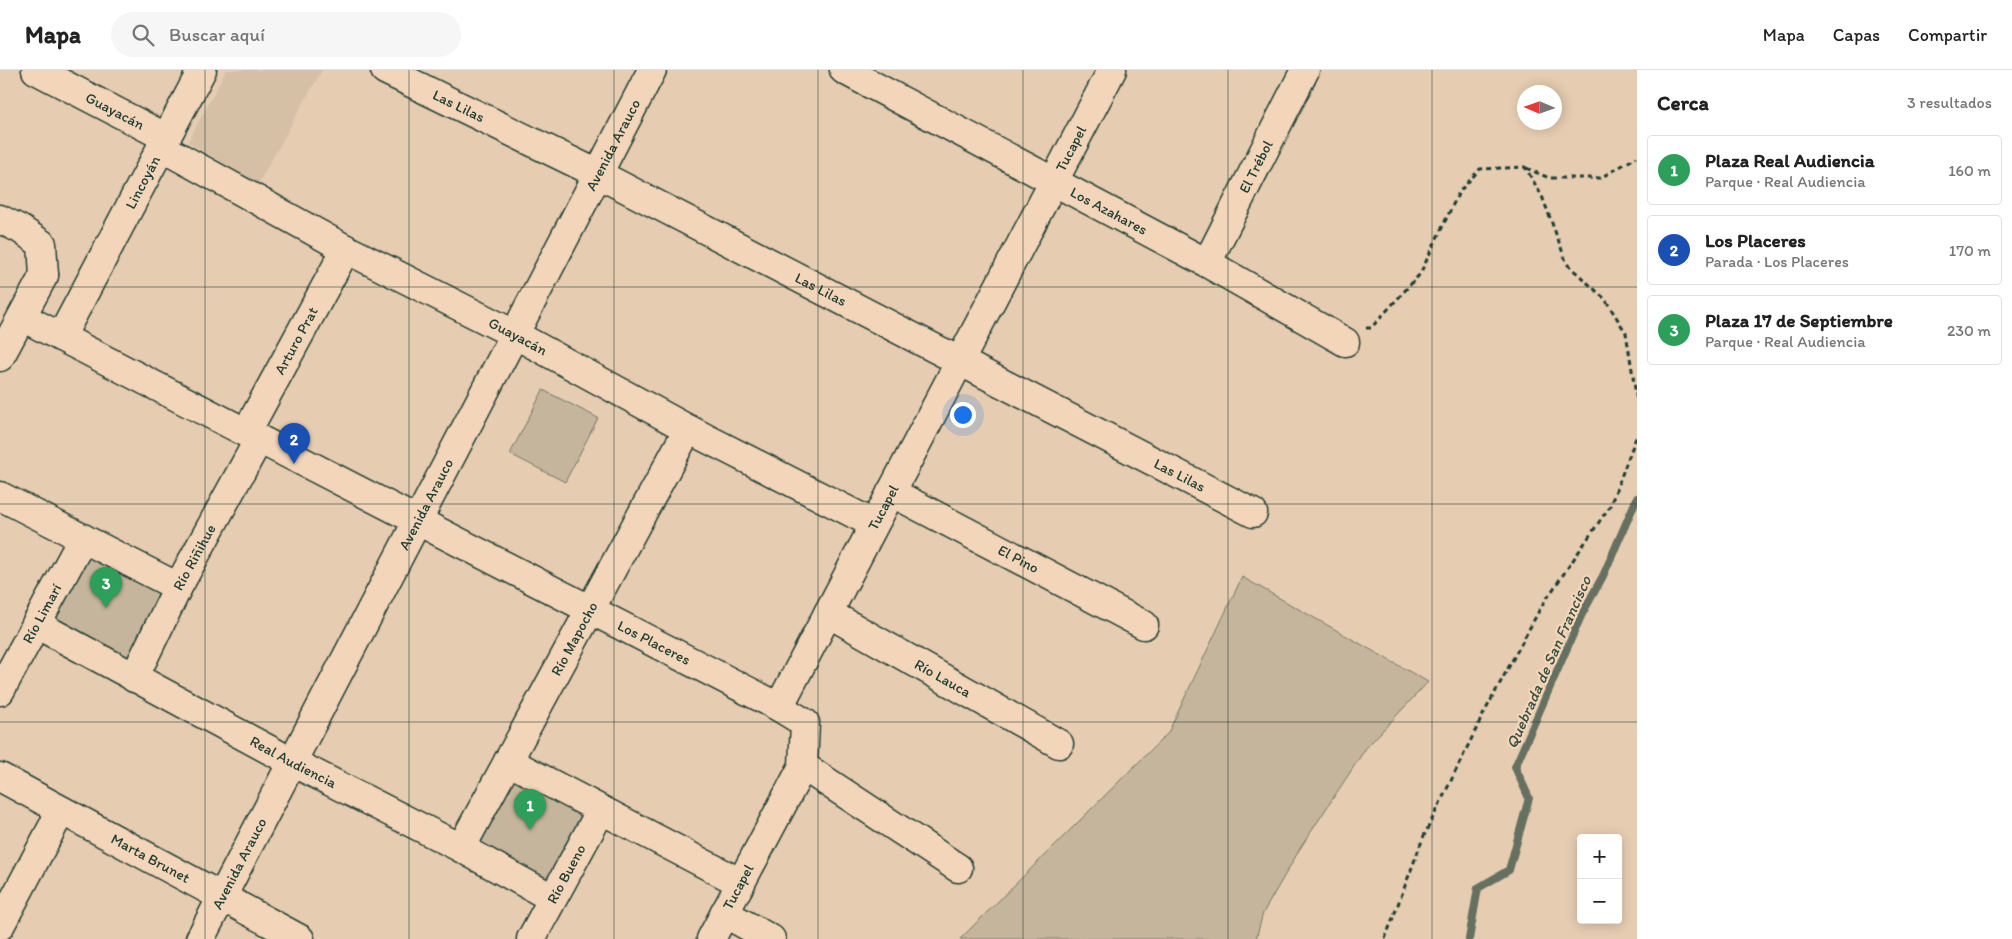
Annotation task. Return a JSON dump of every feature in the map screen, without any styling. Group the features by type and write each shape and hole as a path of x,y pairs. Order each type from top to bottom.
{"street":[{"name":"Guayacán","path":"36,70 164,142 346,249 514,334 688,429 874,524"},
{"name":"Lincoyán","path":"61,337 202,70"},
{"name":"Las Lilas","path":"385,70 598,174 1253,513"},
{"name":"Avenida Arauco","path":"200,939 652,70"},
{"name":"Los Azahares","path":"844,70 1206,263 1334,336"},
{"name":"Tucapel","path":"711,939 803,766 805,723 779,707 1112,70"},
{"name":"El Trébol","path":"1206,263 1305,70"},
{"path":"0,219 20,229 42,244 44,275 0,357"},
{"name":"Arturo Prat","path":"253,436 346,249"},
{"path":"44,275 84,293"},
{"name":"Los Placeres","path":"22,317 779,707"},
{"name":"Río Mapocho","path":"461,848 688,429"},
{"name":"Río Riñihue","path":"134,678 253,436"},
{"name":"El Pino","path":"891,492 1144,626"},
{"path":"0,496 178,586"},
{"name":"Río Limarí","path":"0,691 83,538"},
{"name":"Río Lauca","path":"828,613 1059,744"},
{"name":"Real Audiencia","path":"36,624 292,762 461,848 552,898"},
{"path":"508,761 741,883"},
{"path":"803,766 958,868"},
{"name":"Marta Brunet","path":"0,777 300,939"},
{"name":"Río Bueno","path":"531,939 601,810"},
{"path":"0,926 61,811"},
{"path":"724,913 771,939"}],"path":[{"path":"1334,336 1371,328 1420,274 1459,192 1480,169 1525,167 1549,178 1600,178 1637,157"},
{"path":"1525,167 1542,196 1567,264 1605,299 1626,333 1637,402"},
{"path":"1385,939 1423,838 1484,712 1541,608 1610,506 1637,435"}],"shaded area":[{"path":"226,70 322,70 258,184 188,142"},
{"path":"543,390 598,418 565,482 510,454"},
{"path":"84,554 164,596 129,663 49,620"},
{"path":"1242,577 1428,682 1366,748 1301,847 1263,913 1256,939 960,939 1168,733"},
{"path":"511,777 585,818 550,883 475,842"}],"waterway":[{"name":"Quebrada de San Francisco","path":"1469,939 1478,888 1509,870 1529,798 1515,767 1582,614 1603,576 1637,498"}],"place":[{"name":"Los Placeres","path":"294,464"},
{"name":"Plaza 17 de Septiembre","path":"106,608"},
{"name":"Plaza Real Audiencia","path":"530,830"}]}
